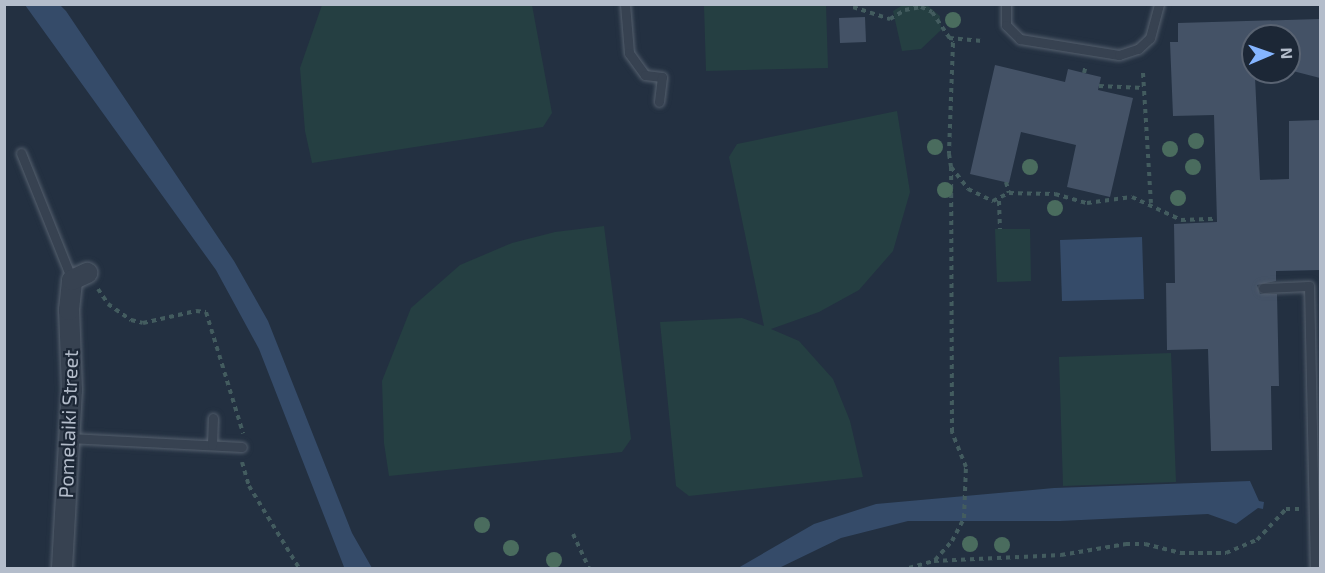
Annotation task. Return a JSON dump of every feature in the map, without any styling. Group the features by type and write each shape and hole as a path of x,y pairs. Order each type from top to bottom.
{"street":[{"name":"Pomelaiki Street","path":"62,568 79,277"}],"lane":[{"path":"625,4 629,53 645,75 662,77 659,102"},
{"path":"1006,4 1006,25 1020,39 1119,55 1132,52 1147,42 1159,4"},
{"name":"Pomelaiki Street","path":"21,153 79,277"},
{"path":"1309,286 1315,568"},
{"path":"1263,288 1320,286"},
{"path":"212,445 213,418"},
{"path":"69,438 242,447"}],"path":[{"path":"853,8 890,19 905,10 921,8 932,12 954,51 951,167 951,432 966,467 963,518 952,541 934,561"},
{"path":"948,38 985,41"},
{"path":"1084,73 1086,65"},
{"path":"1143,73 1151,203"},
{"path":"1099,86 1144,88"},
{"path":"951,167 968,189 999,201"},
{"path":"1006,182 1009,193"},
{"path":"999,201 1009,193 1055,194 1087,203 1132,197 1151,203 1181,220 1216,219"},
{"path":"999,201 1000,229"},
{"path":"79,277 108,304 131,320 143,323 196,311 206,312 243,431 242,463 249,486 299,568"},
{"path":"909,568 934,561 1061,555 1126,544 1145,544 1180,554 1226,553 1257,540 1286,509 1303,508"},
{"path":"573,534 590,568"}],"green space":[{"path":"322,5 532,5 552,113 543,127 312,163 305,131 300,68"},
{"path":"704,5 826,5 828,68 706,71"},
{"path":"903,5 927,5 940,16 941,30 921,49 902,51 893,11"},
{"path":"897,111 910,192 893,251 859,290 819,312 771,329 799,341 833,379 850,421 863,477 689,496 676,486 660,322 742,318 764,326 729,157 737,144"},
{"path":"604,226 631,439 622,452 389,476 384,443 382,381 411,308 460,265 512,243 555,232"},
{"path":"995,229 1030,229 1031,281 997,282"},
{"path":"1171,353 1176,482 1063,486 1059,357"}],"water":[{"path":"25,5 60,5 66,11 234,261 268,321 352,533 372,568 344,567 259,349 216,270"},
{"path":"1142,237 1144,299 1062,301 1060,240"},
{"path":"1250,481 1259,501 1264,502 1263,509 1258,508 1236,524 1208,514 1060,521 908,521 841,538 779,568 738,568 814,524 876,504 1054,488"}],"building":[{"path":"865,17 866,42 840,43 839,18"},
{"path":"1320,19 1320,78 1301,73 1301,24 1241,24 1241,84 1255,84 1260,180 1289,179 1289,121 1320,120 1320,270 1276,271 1276,281 1257,285 1260,294 1277,294 1279,386 1271,386 1272,450 1211,451 1208,349 1167,350 1166,283 1175,283 1174,224 1217,222 1214,115 1173,116 1170,42 1178,42 1178,23"},
{"path":"995,65 1065,82 1068,69 1101,77 1098,90 1133,98 1110,197 1067,187 1076,145 1021,132 1009,183 970,174"}]}
